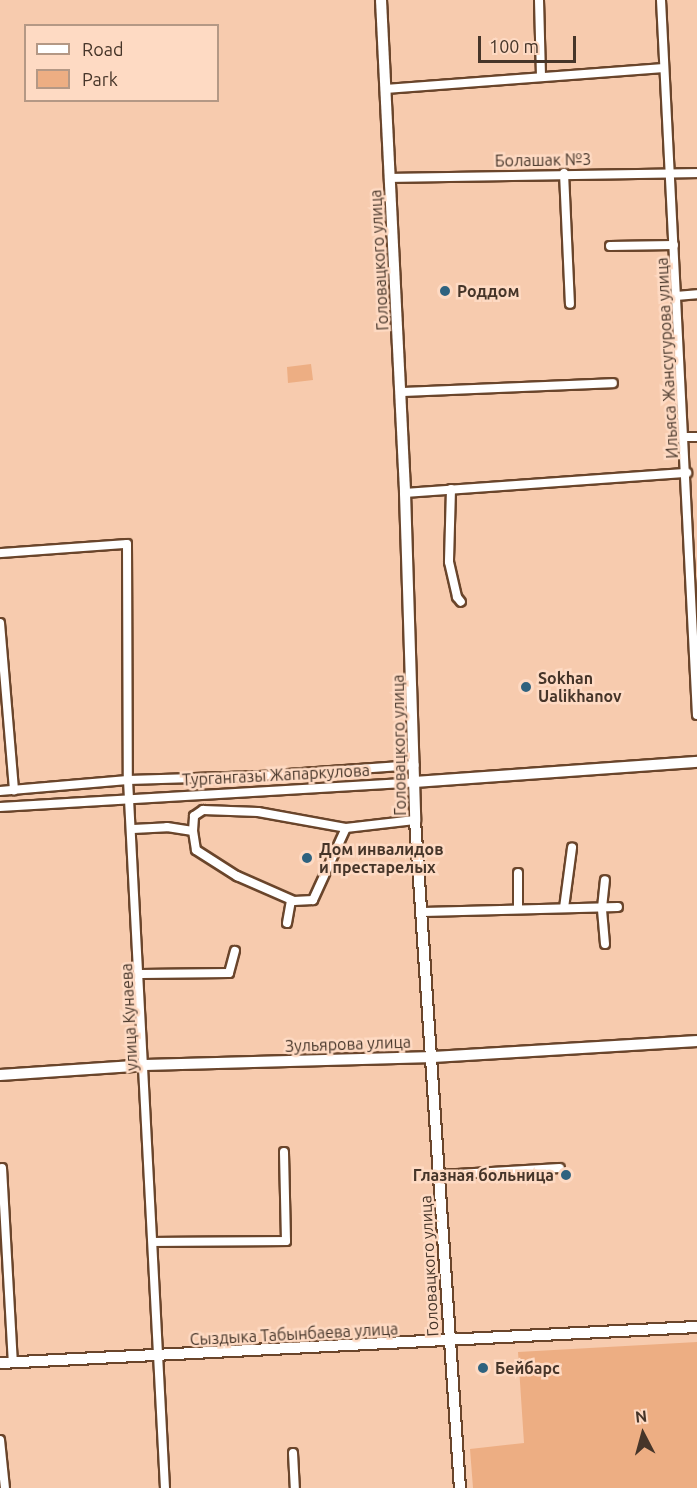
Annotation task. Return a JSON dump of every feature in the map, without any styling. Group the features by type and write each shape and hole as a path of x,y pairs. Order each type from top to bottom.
{"street":[{"name":"Головацкого улица","path":"381,0 401,392 416,820 434,1057 447,1340 460,1488"},
{"path":"540,0 542,77"},
{"name":"Ильяса Жансугурова улица","path":"661,0 676,296 686,437 697,715"},
{"path":"386,89 663,68"},
{"path":"564,173 570,304"},
{"name":"Болашак №3","path":"390,178 564,173 697,173"},
{"path":"610,246 674,245"},
{"path":"676,296 697,294"},
{"path":"401,392 613,383"},
{"path":"686,437 697,437"},
{"path":"405,493 687,473"},
{"path":"451,489 449,561 457,597 462,602"},
{"name":"улица Кунаева","path":"0,553 128,544 129,780 141,974 165,1488"},
{"path":"0,623 14,790"},
{"name":"Тургангазы Жапаркулова","path":"0,807 416,782 697,762"},
{"name":"Тургангазы Жапаркулова","path":"0,791 129,780 260,776 415,765"},
{"path":"346,828 313,900 291,900 237,876 196,850 193,831 194,816 203,810 218,809 346,828 416,820"},
{"path":"133,828 167,826 193,831"},
{"path":"564,908 572,848"},
{"path":"518,873 518,908"},
{"path":"605,880 602,908 605,944"},
{"path":"287,922 291,900"},
{"path":"423,912 618,907"},
{"path":"141,974 230,973 235,951"},
{"name":"Зульярова улица","path":"0,1075 145,1065 434,1057 697,1041"},
{"path":"153,1242 286,1241 284,1152"},
{"path":"2,1168 13,1362"},
{"path":"440,1175 560,1168"},
{"name":"Сыздыка Табынбаева улица","path":"0,1363 697,1327"},
{"path":"0,1440 5,1488"},
{"path":"294,1453 295,1488"}],"green space":[{"path":"311,364 313,380 288,383 287,367"},
{"path":"697,1342 697,1488 473,1488 470,1449 524,1443 518,1352"}],"place":[{"name":"Роддом","path":"445,291"},
{"name":"Sokhan Ualikhanov","path":"526,687"},
{"name":"Дом инвалидов и престарелых","path":"307,858"},
{"name":"Глазная больница","path":"566,1175"},
{"name":"Бейбарс","path":"483,1368"}]}
